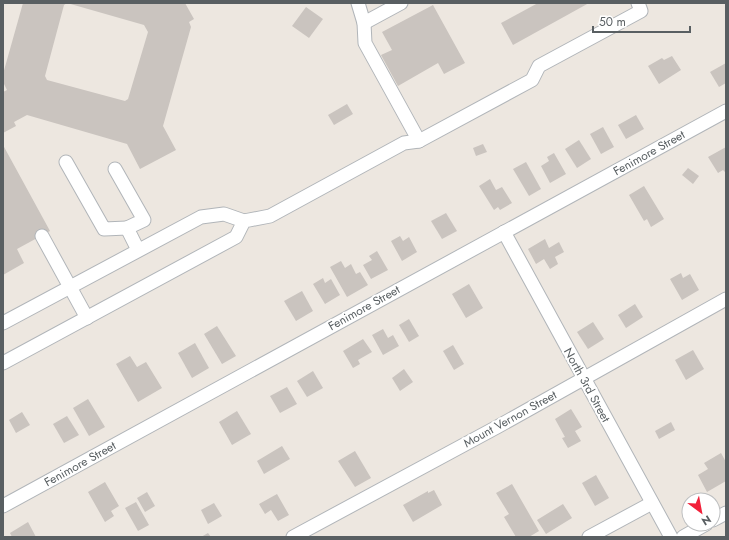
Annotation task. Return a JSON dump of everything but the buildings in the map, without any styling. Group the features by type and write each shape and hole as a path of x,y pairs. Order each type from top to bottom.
{"street":[{"path":"358,3 364,23 365,43 419,141"},
{"path":"364,23 401,3"},
{"path":"3,323 138,250 206,216 224,214 244,221 270,216 404,143 419,141 532,80 539,66 641,11 638,3"},
{"name":"Fenimore Street","path":"3,506 726,111"},
{"path":"66,162 104,229 127,228 144,220 115,169"},
{"path":"3,364 236,238 244,221"},
{"path":"127,228 138,250"},
{"name":"North 3rd Street","path":"504,232 671,537"},
{"path":"42,236 87,318"},
{"name":"Mount Vernon Street","path":"293,537 726,299"},
{"path":"589,537 652,503"},
{"path":"683,537 692,532"}]}
